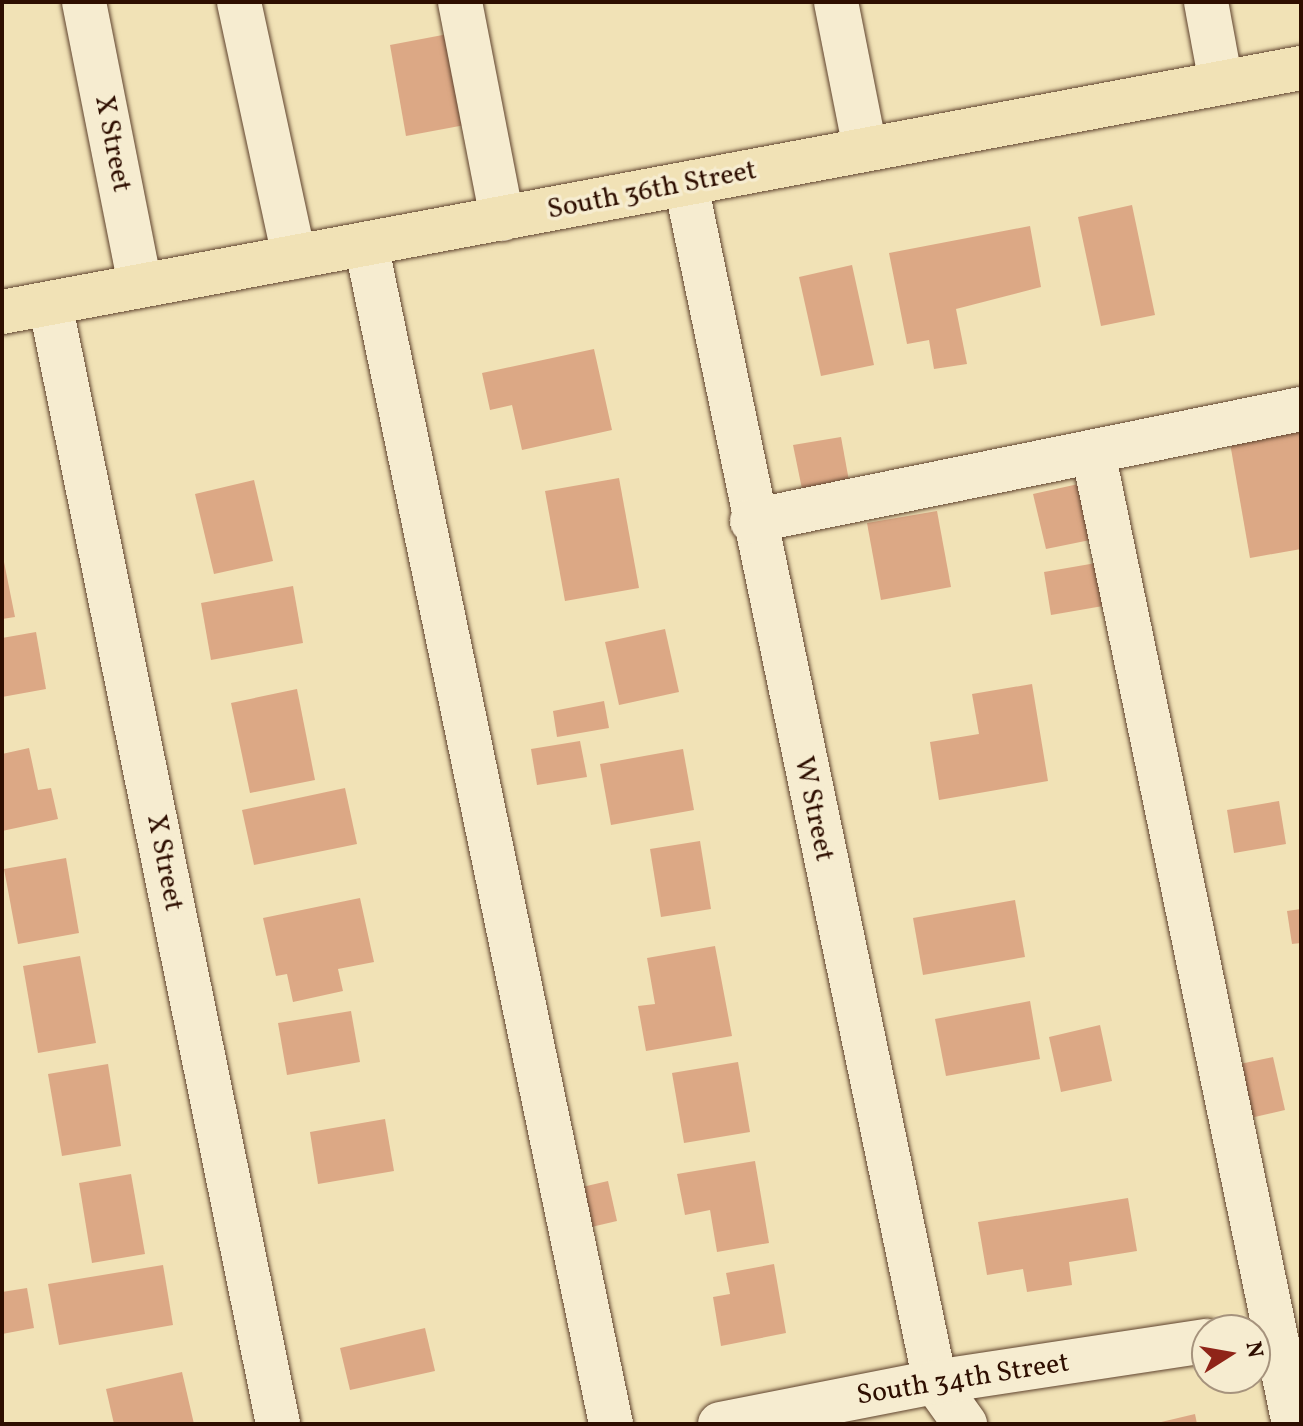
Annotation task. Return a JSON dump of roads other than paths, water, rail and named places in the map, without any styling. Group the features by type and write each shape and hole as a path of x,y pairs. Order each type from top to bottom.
{"main road":[{"name":"South 36th Street","path":"2,312 1301,68"}],"street":[{"name":"X Street","path":"84,2 140,285"},
{"path":"239,2 294,257"},
{"path":"460,2 502,219"},
{"path":"836,2 865,149"},
{"path":"1206,2 1221,83"},
{"name":"W Street","path":"686,185 752,521 935,1382 965,1424"},
{"path":"366,244 611,1424"},
{"name":"X Street","path":"50,303 278,1424"},
{"path":"752,521 1301,409"},
{"path":"1093,452 1294,1424"},
{"name":"South 34th Street","path":"720,1424 935,1382 1191,1343"}]}
